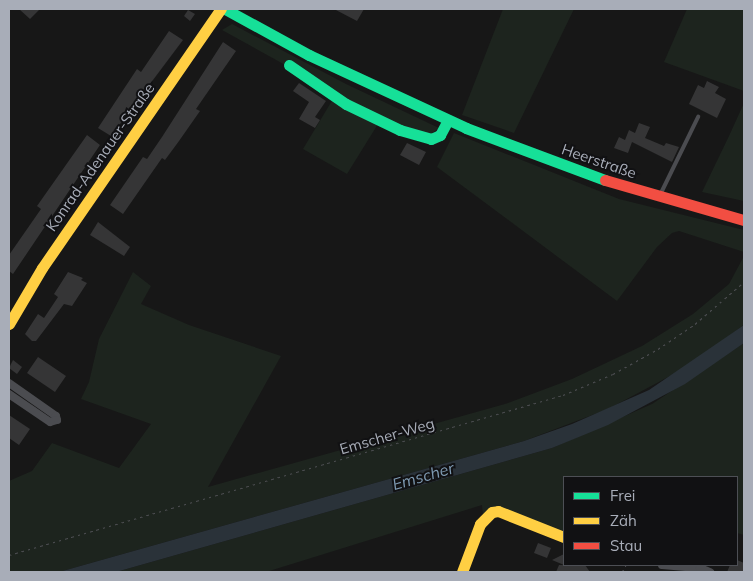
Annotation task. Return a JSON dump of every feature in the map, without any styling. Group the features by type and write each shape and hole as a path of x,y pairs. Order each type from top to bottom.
{"street":[{"name":"Konrad-Adenauer-Straße","path":"9,324 47,260 221,9"},
{"name":"Heerstraße","path":"226,9 309,55 448,120 566,167 659,197 744,220"},
{"path":"289,65 346,104 400,130 431,139 440,135 448,120"},
{"path":"9,383 56,416 57,420 50,422 9,394"},
{"path":"462,572 480,524 492,512 498,511 563,536"},
{"path":"675,566 700,568 710,572"}],"lane":[{"path":"659,197 698,116"}],"path":[{"name":"Emscher-Weg","path":"9,555 563,395 613,374 658,349 695,324 744,282"}],"shaded area":[{"path":"503,9 574,9 514,133 462,115"},
{"path":"687,9 744,9 744,91 664,62"},
{"path":"232,24 346,84 439,128 428,136 392,124 222,30"},
{"path":"333,99 378,124 347,174 303,149"},
{"path":"744,103 744,201 702,192 729,136"},
{"path":"454,133 619,199 744,230 744,252 679,231 672,233 657,247 617,301 437,167"},
{"path":"744,256 744,325 685,368 608,409 524,441 59,572 9,572 9,481 32,471 52,443 119,468 151,424 81,399 89,382 99,339 133,272 151,286 141,304 189,325 281,356 208,487 505,404 572,379 642,346 693,314 729,284"},
{"path":"744,343 744,535 738,533 738,476 563,476 563,534 499,511 483,516 482,505 266,572 116,572 552,448 652,404"}],"water":[{"name":"Emscher","path":"744,325 744,343 685,384 608,425 552,448 116,572 59,572 524,441 572,424 649,390"}],"building":[{"path":"19,9 40,9 30,19"},
{"path":"334,9 364,9 357,21"},
{"path":"188,10 195,14 190,21 184,16"},
{"path":"169,31 183,40 111,136 98,128 137,69 141,72"},
{"path":"223,42 236,51 196,109 200,111 165,160 162,158 123,214 110,205 143,157 147,159"},
{"path":"707,81 719,87 715,93 726,99 717,118 689,104 698,85 704,88"},
{"path":"299,83 326,101 315,117 320,120 315,128 299,119 309,102 293,91"},
{"path":"639,123 650,127 645,138 664,146 666,143 679,147 672,162 632,142 628,153 614,148 619,137 625,140 629,130 635,133"},
{"path":"87,135 100,145 13,274 9,271 9,255 41,209 37,206"},
{"path":"407,143 426,152 419,165 400,155"},
{"path":"98,222 130,247 124,256 90,235"},
{"path":"68,272 83,278 81,280 87,283 72,306 64,304 36,341 32,341 25,334 38,314 44,318 58,297 54,294"},
{"path":"38,357 66,376 55,392 27,373"},
{"path":"13,360 22,367 17,374 9,368"},
{"path":"9,415 30,429 19,445 9,438"},
{"path":"538,543 551,548 547,558 534,553"},
{"path":"563,554 563,565 552,560"},
{"path":"738,560 744,563 744,572 727,572 730,566 738,566"},
{"path":"559,565 563,565 586,566 590,572 556,572"}],"traffic: fast":[{"path":"225,9 309,55 466,128 605,180"},
{"path":"289,65 346,104 400,130 431,139 440,135 448,120"}],"traffic: slow":[{"path":"9,324 42,268 221,9"},
{"path":"462,572 480,524 492,512 498,511 563,537"}],"traffic: jam":[{"path":"605,180 744,220"}]}
